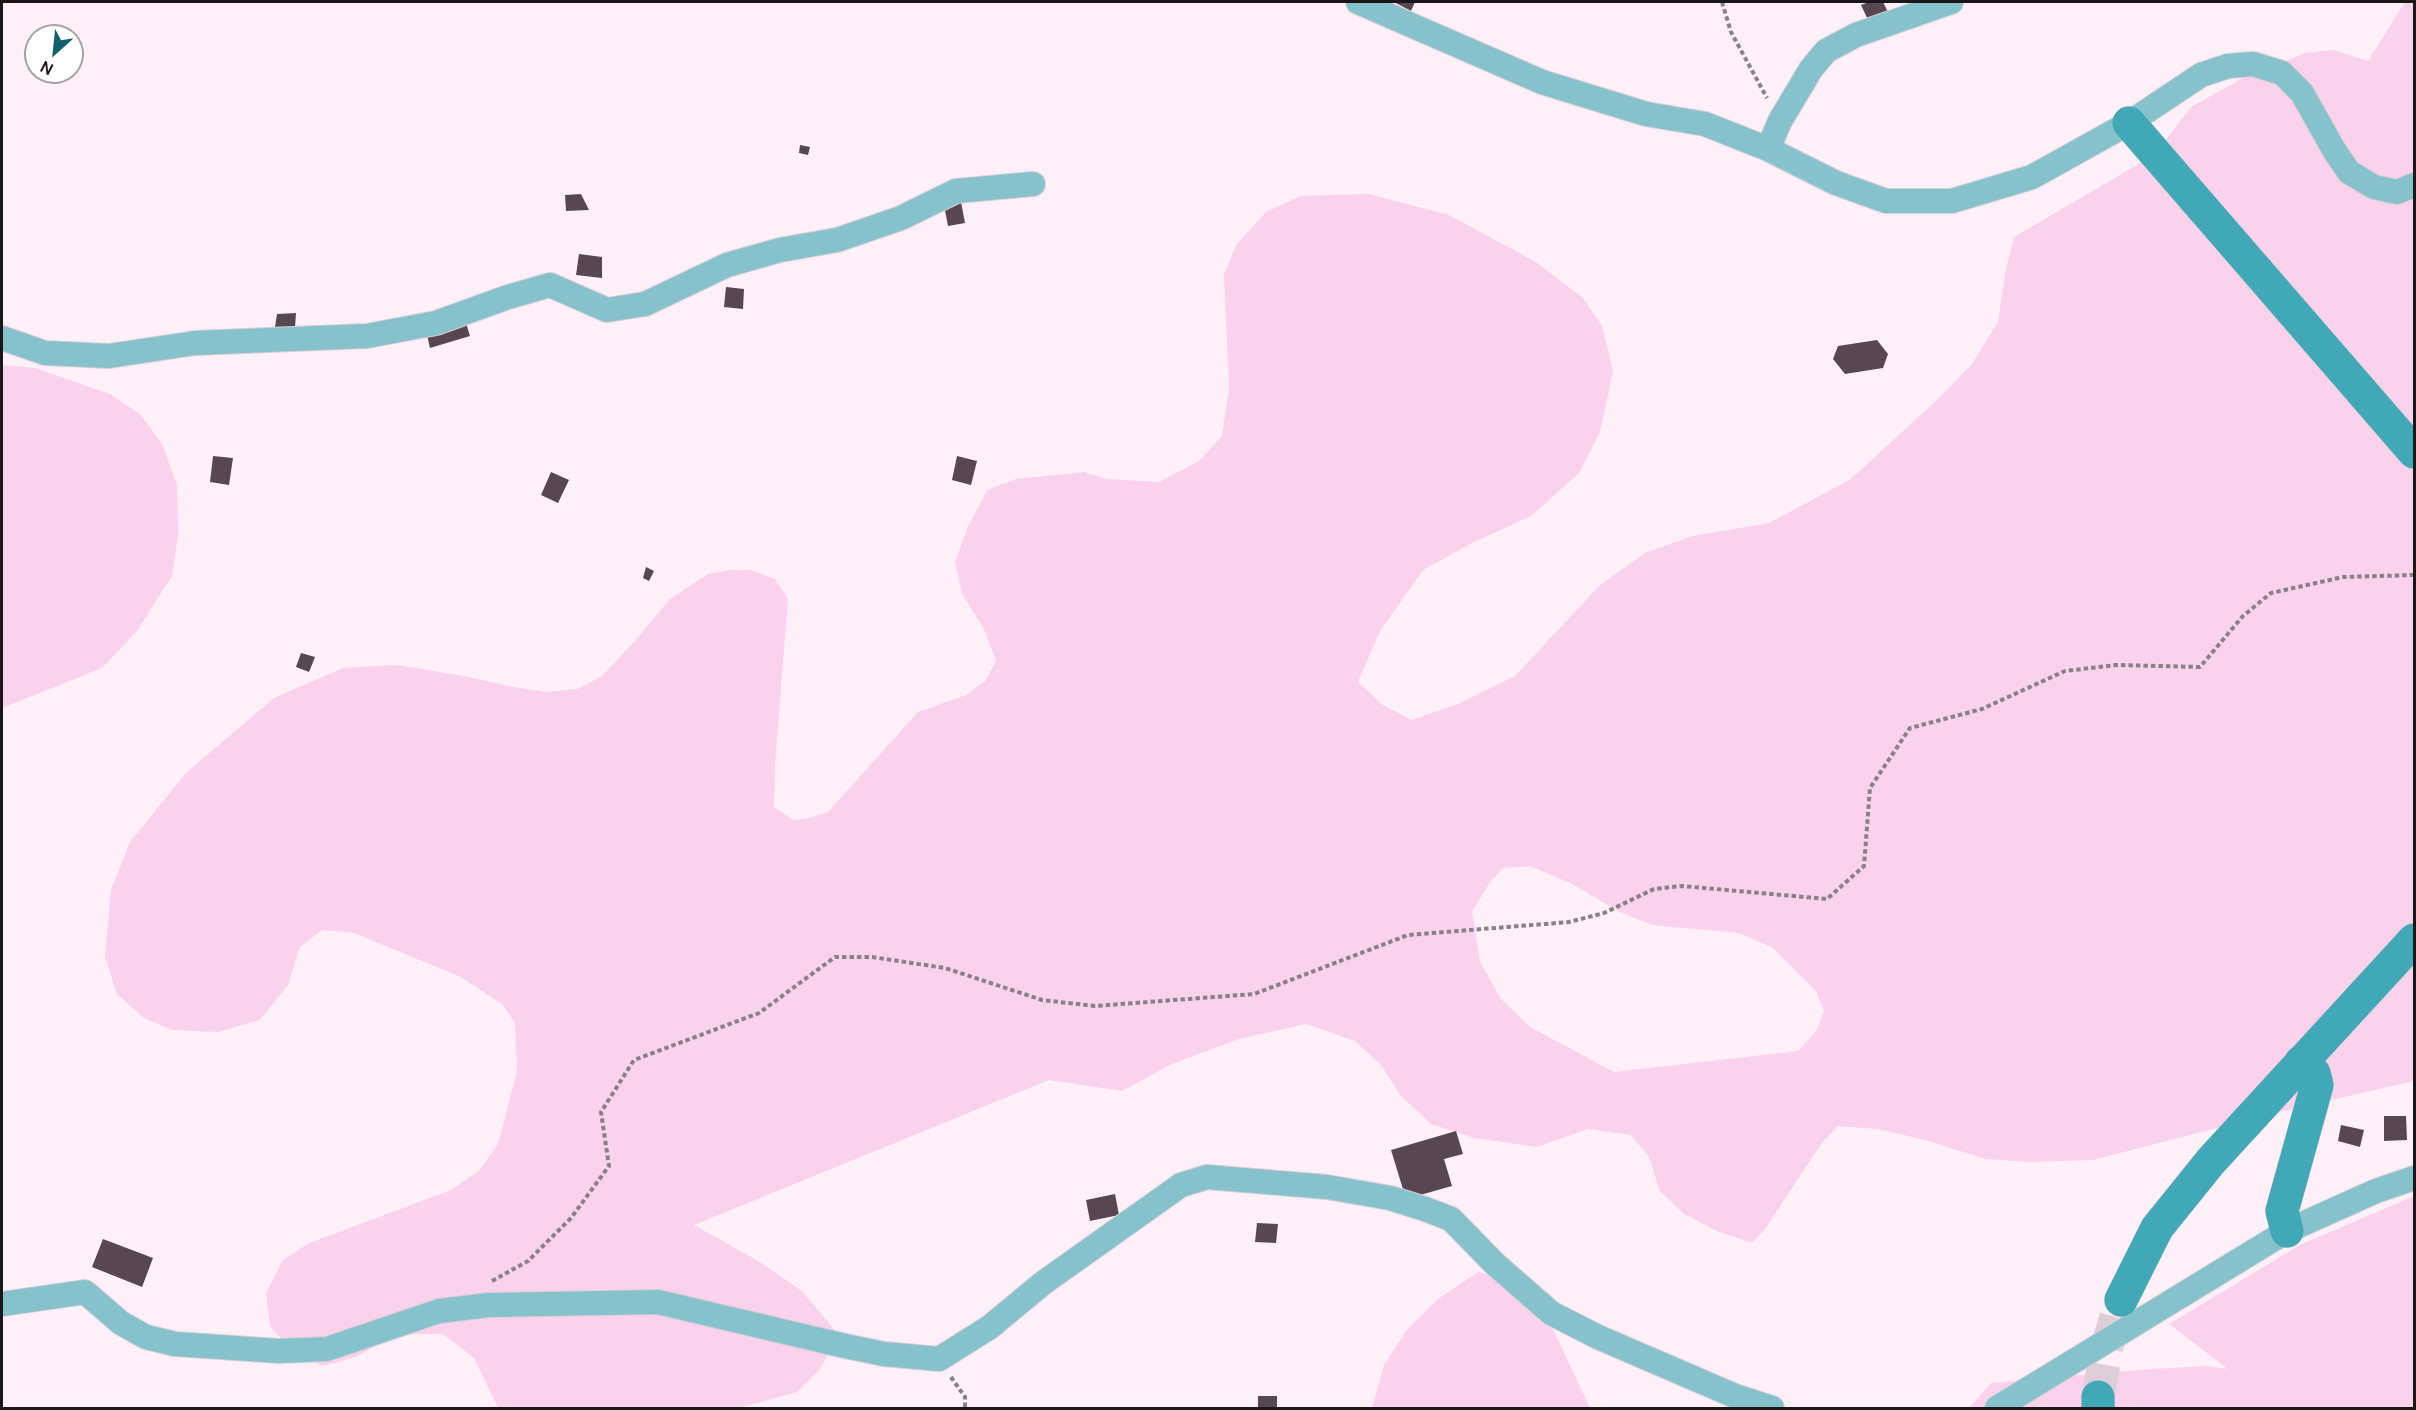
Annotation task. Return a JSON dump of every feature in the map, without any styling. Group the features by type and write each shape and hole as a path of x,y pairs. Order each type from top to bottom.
{"street":[{"path":"1358,2 1542,82 1646,114 1705,124 1768,149 1836,183 1886,201 1952,201 2032,177 2129,123 2201,75 2228,66 2253,64 2282,73 2301,93 2349,172 2374,187 2397,192 2415,185"},
{"path":"1768,149 1780,121 1811,69 1826,51 1856,35 1951,2"},
{"path":"2129,123 2415,452"},
{"path":"2,338 45,352 109,356 195,343 367,336 436,323 508,297 550,285 607,310 645,304 727,265 780,250 837,240 901,218 956,191 1033,184"},
{"path":"2121,1300 2157,1228 2211,1161 2415,940"},
{"path":"2288,1231 2282,1211 2317,1085 2314,1073 2301,1062"},
{"path":"2,1304 85,1292 121,1323 146,1337 175,1344 279,1352 327,1349 439,1311 489,1305 658,1302 884,1354 939,1359 990,1327 1052,1277 1181,1185 1208,1177 1326,1187 1390,1198 1451,1219 1495,1264 1551,1313 1609,1342 1735,1396 1772,1408"},
{"path":"1997,1408 2288,1231 2376,1191 2415,1178"}],"path":[{"path":"1722,2 1731,32 1780,121"},
{"path":"488,1283 528,1261 571,1218 609,1166 601,1112 634,1060 759,1013 835,957 872,957 945,968 1042,1000 1095,1006 1254,994 1408,935 1569,922 1604,913 1654,889 1682,886 1827,899 1863,866 1869,788 1910,729 1982,709 2065,671 2116,665 2200,667 2243,616 2271,593 2343,577 2415,575"},
{"path":"939,1359 965,1397 964,1408"}],"shaded area":[{"path":"2405,2 2414,2 2414,1081 2275,1113 2093,1160 2030,1162 1985,1159 1929,1141 1878,1129 1838,1126 1821,1144 1765,1229 1752,1243 1717,1231 1684,1214 1660,1191 1649,1157 1631,1135 1588,1129 1537,1147 1474,1138 1431,1124 1400,1095 1381,1065 1355,1041 1306,1024 1239,1039 1172,1064 1122,1091 1049,1080 694,1225 760,1262 802,1291 833,1328 834,1344 819,1370 797,1392 739,1408 498,1408 474,1358 443,1334 396,1334 356,1357 323,1366 291,1350 270,1326 266,1293 283,1260 307,1244 451,1190 479,1171 498,1144 517,1071 515,1023 502,1004 461,977 354,933 322,930 300,947 288,985 260,1020 218,1032 172,1030 144,1018 117,994 105,957 111,890 130,842 186,773 274,698 343,668 397,665 547,692 577,689 601,677 670,599 708,574 731,570 751,570 775,579 788,599 775,764 774,807 793,820 828,812 918,712 966,695 985,681 996,661 984,629 962,594 955,562 968,527 987,490 1016,479 1084,472 1107,479 1159,482 1199,461 1222,436 1229,388 1224,274 1237,244 1266,212 1300,196 1369,194 1449,215 1536,262 1583,298 1602,326 1613,371 1600,432 1579,473 1531,516 1470,544 1423,570 1380,631 1358,682 1383,705 1412,720 1460,703 1515,676 1600,585 1645,553 1692,536 1769,523 1851,479 1938,399 1972,364 1998,322 2005,274 2014,237 2154,155 2191,107 2245,77 2305,53 2334,50 2368,61","holes":["1530,866 1572,884 1618,911 1652,925 1739,933 1773,948 1816,991 1824,1011 1817,1030 1798,1051 1614,1072 1530,1027 1501,999 1480,962 1472,912 1490,882 1503,868"]},
{"path":"2,365 35,368 110,394 141,415 162,444 177,485 178,535 172,576 137,631 102,668 2,708"},
{"path":"2414,1196 2414,1408 1969,1408 1991,1383 2150,1369 2206,1366 2228,1369 2169,1324 2300,1245"},
{"path":"1478,1272 1517,1282 1543,1308 1590,1408 1372,1408 1384,1365 1407,1330 1438,1299"}],"building":[{"path":"1394,2 1415,2 1411,11"},
{"path":"1869,2 1883,2 1889,14 1870,24 1861,5"},
{"path":"800,145 810,147 808,155 799,153"},
{"path":"581,194 589,210 566,211 565,195"},
{"path":"961,202 965,223 948,226 944,205"},
{"path":"579,254 602,257 602,278 576,275"},
{"path":"726,287 744,289 743,309 724,307"},
{"path":"296,313 295,328 275,327 277,314"},
{"path":"466,323 470,336 430,348 427,335"},
{"path":"1877,340 1888,354 1883,368 1845,374 1833,359 1838,346"},
{"path":"213,456 233,458 229,485 210,482"},
{"path":"957,456 977,461 971,485 952,480"},
{"path":"551,472 569,480 558,503 541,495"},
{"path":"646,567 654,571 649,581 643,578"},
{"path":"301,653 315,657 309,672 296,667"},
{"path":"2384,1116 2406,1116 2407,1140 2384,1141"},
{"path":"2341,1125 2364,1130 2360,1147 2338,1141"},
{"path":"1456,1131 1463,1154 1444,1159 1452,1186 1406,1199 1391,1150"},
{"path":"1115,1194 1119,1215 1090,1221 1086,1200"},
{"path":"1257,1223 1278,1224 1276,1243 1255,1242"},
{"path":"103,1239 153,1258 142,1287 92,1267"},
{"path":"1258,1396 1277,1396 1277,1408 1258,1408"}],"tunnel":[{"path":"2098,1397 2107,1347 2121,1300"}]}
